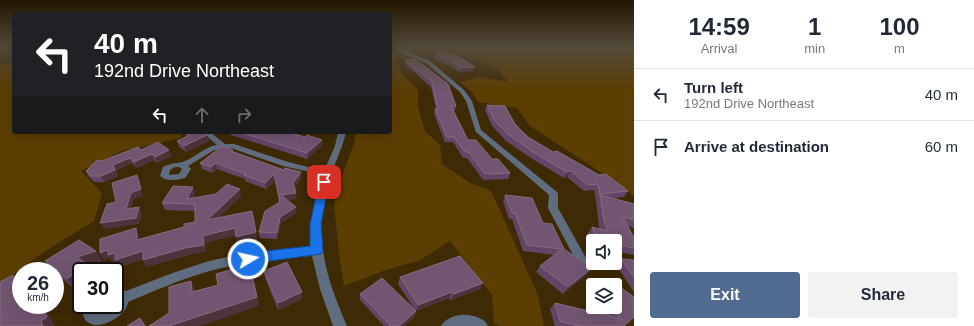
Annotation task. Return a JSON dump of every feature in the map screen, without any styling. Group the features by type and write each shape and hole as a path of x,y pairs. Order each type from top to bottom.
{"street":[{"path":"428,62 466,95 478,131 554,194 553,208 582,261"},
{"path":"208,134 222,146"},
{"path":"340,326 326,292 317,262 315,224 324,182 338,152 342,134"},
{"path":"184,165 212,148 222,146 239,148 297,167 328,174"},
{"path":"124,293 188,272 218,264 263,256 317,251"},
{"path":"89,314 90,317 100,320 115,314"},
{"path":"448,326 455,322 462,321 481,326"}],"shaded area":[{"path":"392,62 397,62 403,75 418,90 418,108 425,131 440,145 442,164 470,183 491,191 538,295 544,326 500,326 494,323 492,295 450,241 420,260 383,271 344,286 334,204 344,170 354,144 356,134 392,134"},
{"path":"482,62 634,62 634,196 610,178 530,126 517,108 478,102 472,92 460,82 480,77 508,82 494,66"},
{"path":"12,63 12,134 182,134 181,138 122,151 81,171 102,193 94,221 30,262 12,262 12,275 0,284 0,64"}],"building":[{"path":"408,62 419,62 448,84 456,106 451,106 468,140 476,140 492,159 498,159 510,173 485,174 469,152 465,152 454,137 447,137 435,109 438,109 432,82"},
{"path":"453,62 468,62 475,67 461,68"},
{"path":"487,105 505,106 515,124 528,137 553,152 557,151 599,175 606,174 628,191 600,194 598,184 588,185 571,171 567,172 536,154 509,135 494,120"},
{"path":"188,134 207,135 184,146 177,141 190,135"},
{"path":"245,134 295,134 305,137 307,135 322,140 307,153"},
{"path":"158,142 169,150 155,157 152,154 134,162 130,158 113,165 115,170 101,176 91,176 86,171 97,160 102,161 138,147 141,150"},
{"path":"222,146 233,150 231,151 284,170 285,168 301,172 293,183 296,193 281,195 296,207 280,217 277,233 259,232 265,211 280,202 274,174 265,183 216,163 211,167 200,163"},
{"path":"137,175 141,189 131,193 126,209 139,207 136,218 100,223 107,204 116,202 112,183"},
{"path":"227,184 240,189 207,220 252,211 256,232 236,237 235,228 210,234 203,236 204,245 185,248 143,260 143,251 115,260 115,253 108,255 108,250 100,253 100,239 136,228 137,240 184,227 184,224 195,222 195,204 162,203 173,186 193,187 187,199 216,194"},
{"path":"505,195 532,198 543,223 552,224 564,249 586,264 586,270 589,270 568,287 540,266 562,249 527,245 515,213 512,213"},
{"path":"600,195 634,204 634,220 623,217 634,238 634,248 622,245 622,234 595,234 592,227 608,231 604,220"},
{"path":"79,240 96,251 77,257 84,262 72,262 72,275 67,279 64,277 64,262 45,261"},
{"path":"460,256 483,283 454,294 452,292 418,305 400,277"},
{"path":"622,259 634,260 634,277 622,260"},
{"path":"287,262 302,292 278,303 264,271"},
{"path":"237,268 239,279 252,275 257,297 169,326 149,326 169,313 169,287 191,281 192,292 218,285 216,274"},
{"path":"12,276 12,314 46,314 47,317 41,321 43,326 0,326 0,282"},
{"path":"382,278 416,311 399,326 391,326 360,294"},
{"path":"622,288 634,297 634,317 624,326 579,326 560,321 555,303 586,310 586,314 601,314 622,319 615,314 622,314"},
{"path":"140,318 145,326 127,326"}],"route":[{"path":"248,259 263,256 317,251 315,224 324,182"}]}
